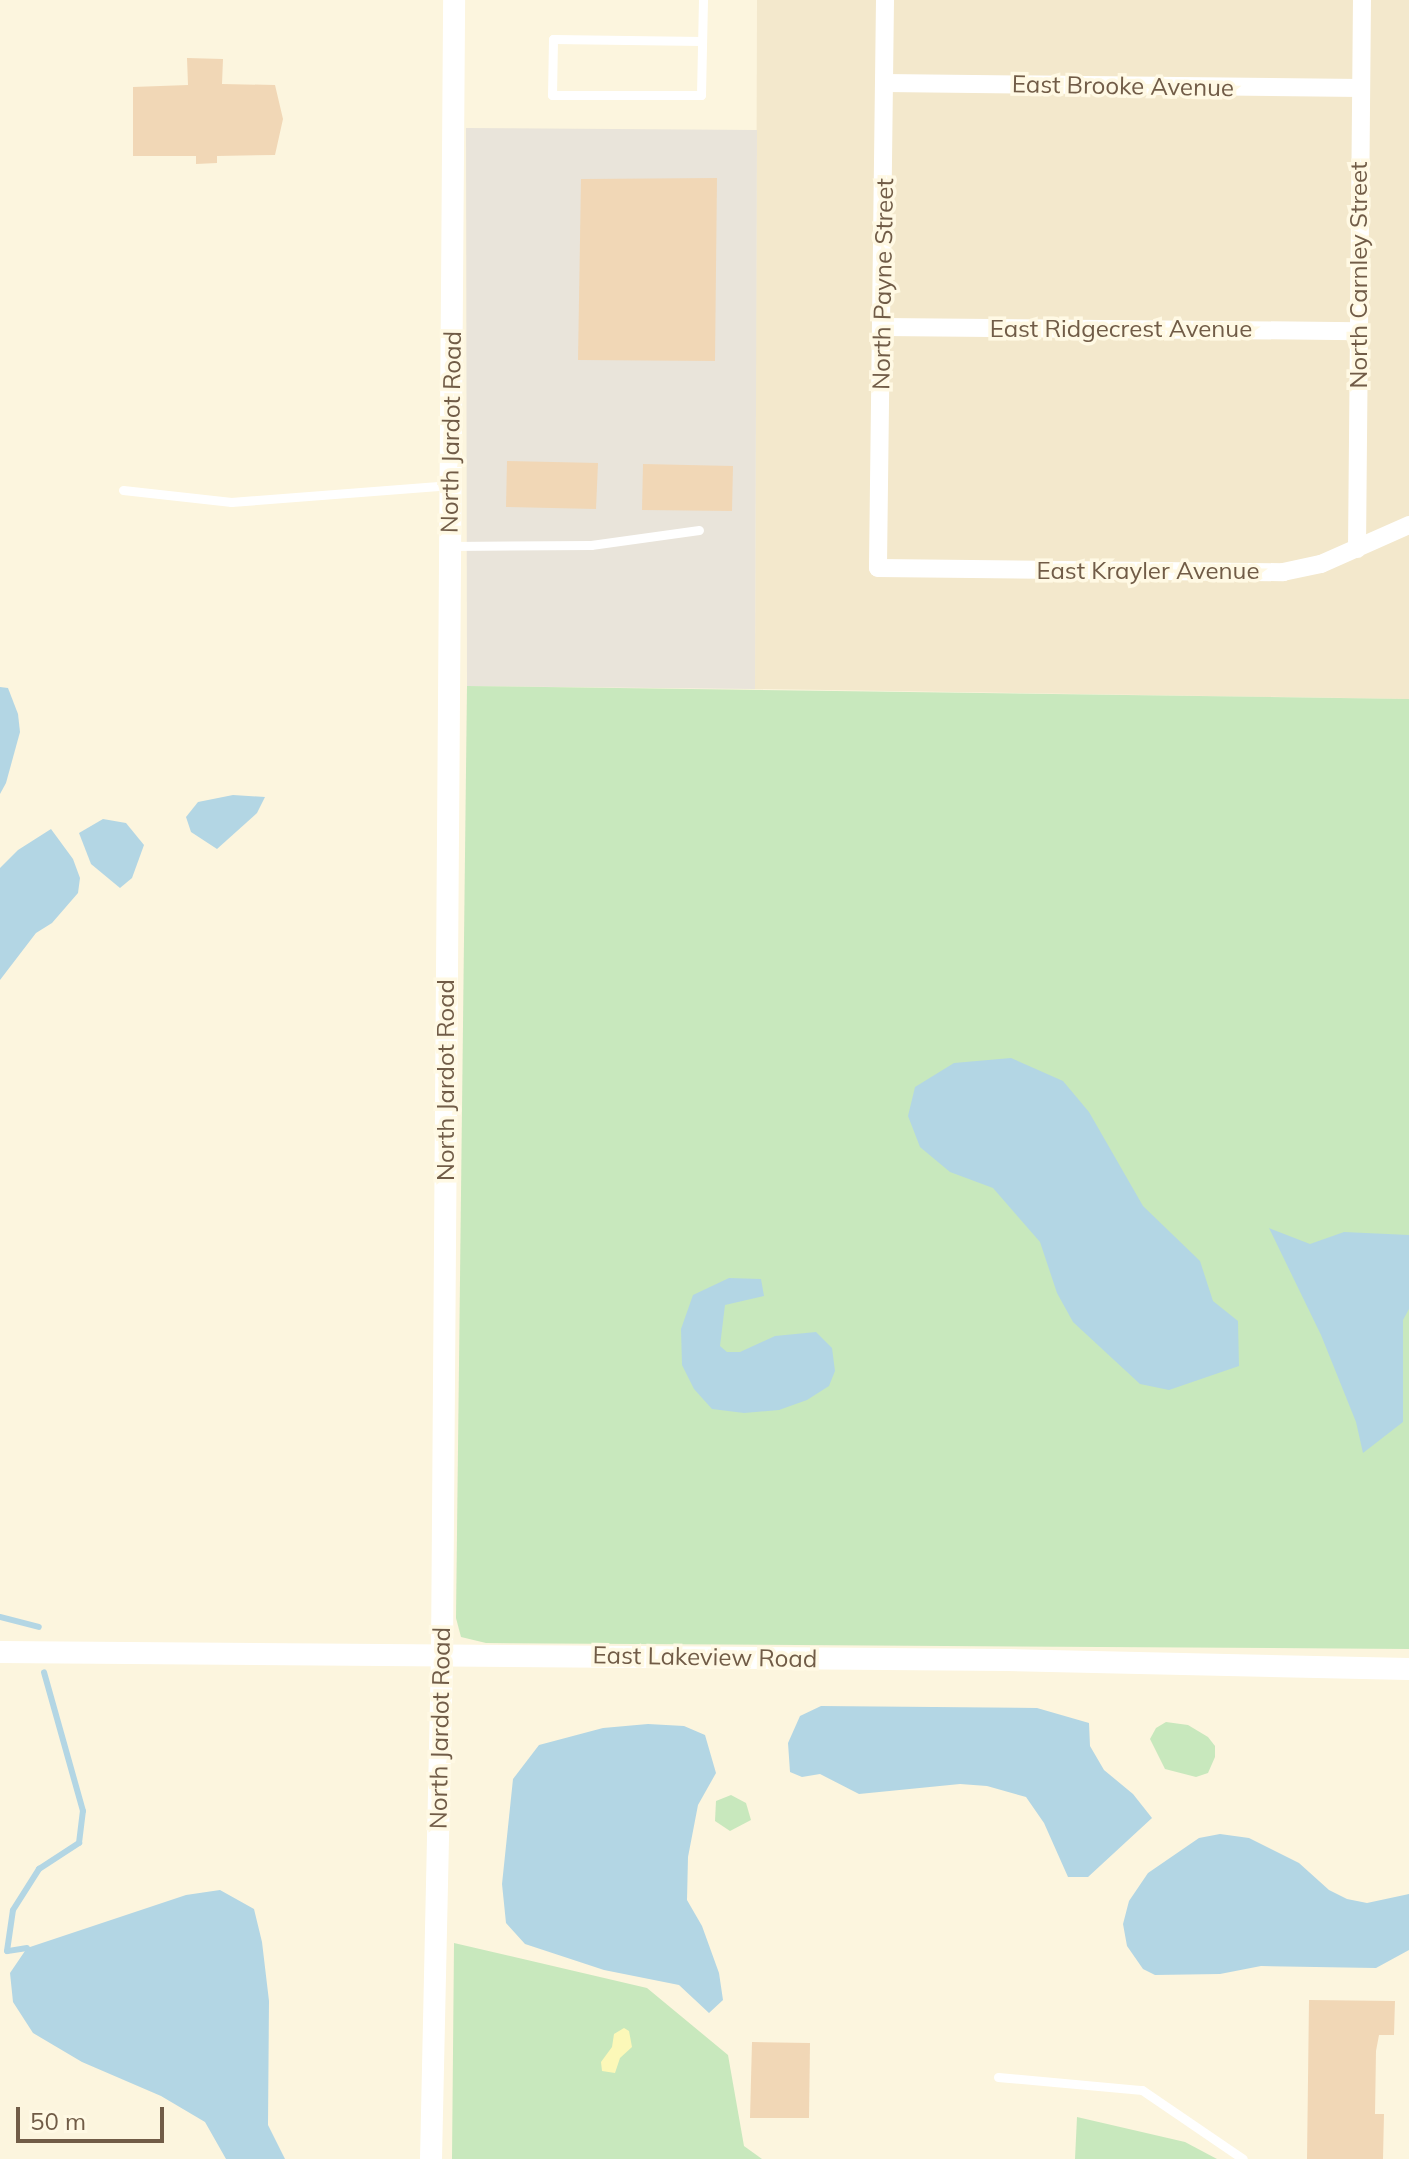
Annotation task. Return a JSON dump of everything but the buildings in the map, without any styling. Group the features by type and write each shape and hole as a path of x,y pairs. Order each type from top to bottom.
{"street":[{"name":"North Jardot Road","path":"431,2159 442,1654 454,0"},
{"name":"North Payne Street","path":"878,568 884,327 885,0"},
{"name":"North Carnley Street","path":"1357,549 1362,0"},
{"name":"East Brooke Avenue","path":"885,83 1361,88"},
{"name":"East Ridgecrest Avenue","path":"884,327 1359,331"},
{"name":"East Krayler Avenue","path":"878,568 1283,572 1321,564 1409,525"},
{"name":"East Lakeview Road","path":"0,1652 1023,1660 1409,1669"}],"lane":[{"path":"702,41 553,39 552,95 701,95 703,0"},
{"path":"123,490 231,502 451,485"},
{"path":"450,546 591,545 699,530"},
{"path":"998,2077 1142,2090 1243,2159"}],"shaded area":[{"path":"757,0 1409,0 1409,699 755,689"},
{"path":"466,128 757,130 755,689 467,686"}],"green space":[{"path":"467,686 1409,699 1409,1649 486,1643 461,1637 456,1618"},
{"path":"1166,1722 1188,1725 1208,1737 1215,1746 1215,1757 1208,1773 1196,1777 1165,1769 1150,1739 1156,1728"},
{"path":"731,1795 746,1803 751,1820 730,1831 715,1821 716,1801"},
{"path":"454,1943 647,1988 728,2055 744,2146 762,2159 452,2159"},
{"path":"1077,2117 1185,2142 1217,2159 1075,2159"}],"sand":[{"path":"624,2028 629,2031 632,2047 620,2058 615,2073 602,2071 601,2062 612,2047 614,2034"}],"water":[{"path":"0,687 8,688 18,714 20,732 0,794"},
{"path":"233,795 265,797 257,813 217,849 191,832 186,817 198,802"},
{"path":"103,819 126,823 144,845 132,878 120,888 91,864 79,833"},
{"path":"51,829 73,859 80,878 78,893 52,923 36,933 0,980 0,868 18,850"},
{"path":"1011,1058 1063,1081 1089,1112 1143,1206 1200,1261 1213,1301 1238,1321 1239,1366 1169,1390 1140,1384 1073,1322 1057,1293 1040,1242 993,1188 950,1172 920,1147 908,1116 915,1087 954,1063"},
{"path":"1269,1228 1310,1244 1344,1232 1409,1235 1409,1309 1403,1320 1403,1422 1363,1453 1356,1422 1321,1335"},
{"path":"729,1278 761,1279 764,1296 725,1305 720,1346 727,1352 740,1352 775,1336 816,1332 832,1348 835,1371 829,1386 807,1400 779,1410 744,1413 712,1409 694,1389 682,1365 681,1329 693,1295"},
{"path":"821,1706 1037,1708 1089,1723 1090,1746 1104,1770 1133,1794 1152,1818 1088,1877 1068,1877 1044,1823 1026,1797 987,1786 960,1784 859,1794 820,1774 802,1777 790,1772 788,1743 800,1716"},
{"path":"648,1724 684,1726 705,1735 716,1773 698,1805 688,1857 687,1900 702,1926 719,1973 723,2000 709,2013 679,1985 604,1970 525,1944 506,1923 502,1884 513,1779 539,1745 603,1728"},
{"path":"1220,1834 1249,1838 1299,1863 1329,1890 1347,1899 1367,1903 1409,1894 1409,1950 1376,1968 1261,1966 1220,1974 1155,1975 1143,1969 1127,1946 1123,1924 1129,1901 1148,1873 1199,1838"},
{"path":"220,1890 254,1909 262,1942 269,2001 268,2125 285,2159 226,2159 205,2122 161,2096 82,2062 33,2033 13,2002 10,1973 27,1948 186,1895"}],"waterway":[{"path":"0,1617 39,1627"},
{"path":"27,1948 7,1951 13,1910 39,1869 79,1843 83,1811 44,1672"}]}
